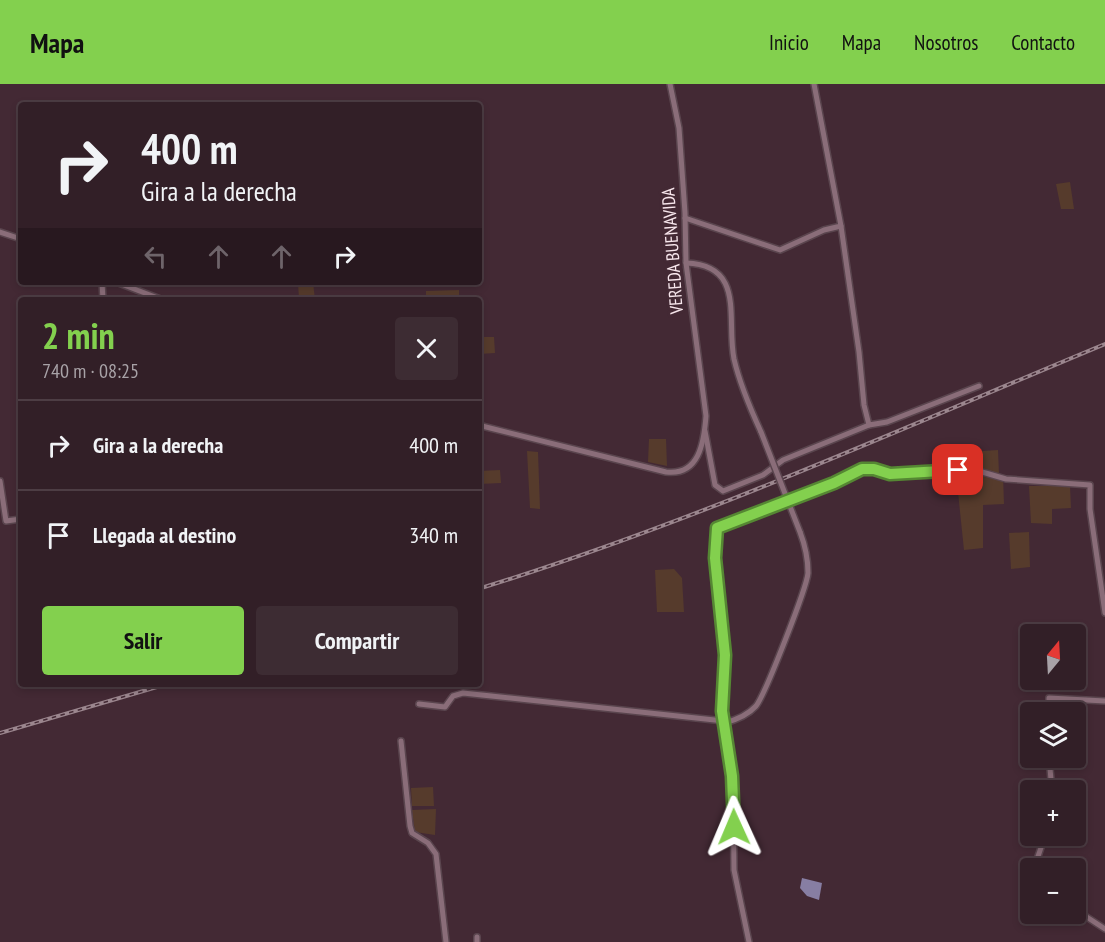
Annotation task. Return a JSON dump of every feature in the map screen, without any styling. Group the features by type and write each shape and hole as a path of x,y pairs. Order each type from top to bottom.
{"street":[{"name":"VEREDA BUENAVIDA","path":"670,84 679,128 686,218 686,263 706,416 705,429"},
{"path":"814,84 841,226 869,425"},
{"path":"686,218 780,250 824,230 841,226"},
{"path":"0,232 18,238"},
{"path":"419,704 445,707 453,696 463,693 724,722 739,719 757,705 806,582 806,547 737,370 729,290 712,268 686,263"},
{"path":"124,285 155,297"},
{"path":"705,429 715,485 723,491 764,475 783,460 869,425 887,422 979,386"},
{"path":"482,426 666,472 682,472 693,464 705,429"},
{"path":"750,942 734,870 732,776 724,722 725,655 715,558 717,528 834,483 862,469 874,469 890,474 972,469 1006,479 1090,485 1090,509 1105,613"},
{"path":"0,481 6,521 18,519"},
{"path":"1048,702 1048,698 1105,701"},
{"path":"401,741 410,826 412,833 428,843 436,854 446,942"},
{"path":"1086,916 1105,928"}],"shaded area":[{"path":"1070,182 1074,209 1061,209 1056,184"},
{"path":"298,285 313,285 315,297 299,297"},
{"path":"459,290 459,297 426,297 426,291"},
{"path":"482,337 494,337 495,353 482,354"},
{"path":"649,439 666,439 667,466 648,462"},
{"path":"998,450 999,474 1003,475 1004,504 983,505 983,548 964,550 956,473 966,472 967,452"},
{"path":"527,451 538,452 540,509 530,508"},
{"path":"500,470 501,483 482,484 482,471"},
{"path":"1029,486 1070,486 1071,508 1052,509 1052,524 1031,523"},
{"path":"1029,532 1030,567 1011,569 1009,533"},
{"path":"674,569 682,578 684,612 657,612 655,570"},
{"path":"433,787 434,806 412,806 411,788"},
{"path":"436,809 435,835 415,832 412,810"},
{"path":"802,878 822,883 819,900 807,896 800,888"}],"railway":[{"path":"482,588 638,535 716,505 1105,344"},
{"path":"0,733 157,687"}],"route":[{"path":"734,827 732,776 722,711 725,655 715,558 717,528 722,524 834,483 866,468 886,474 958,470"}]}
